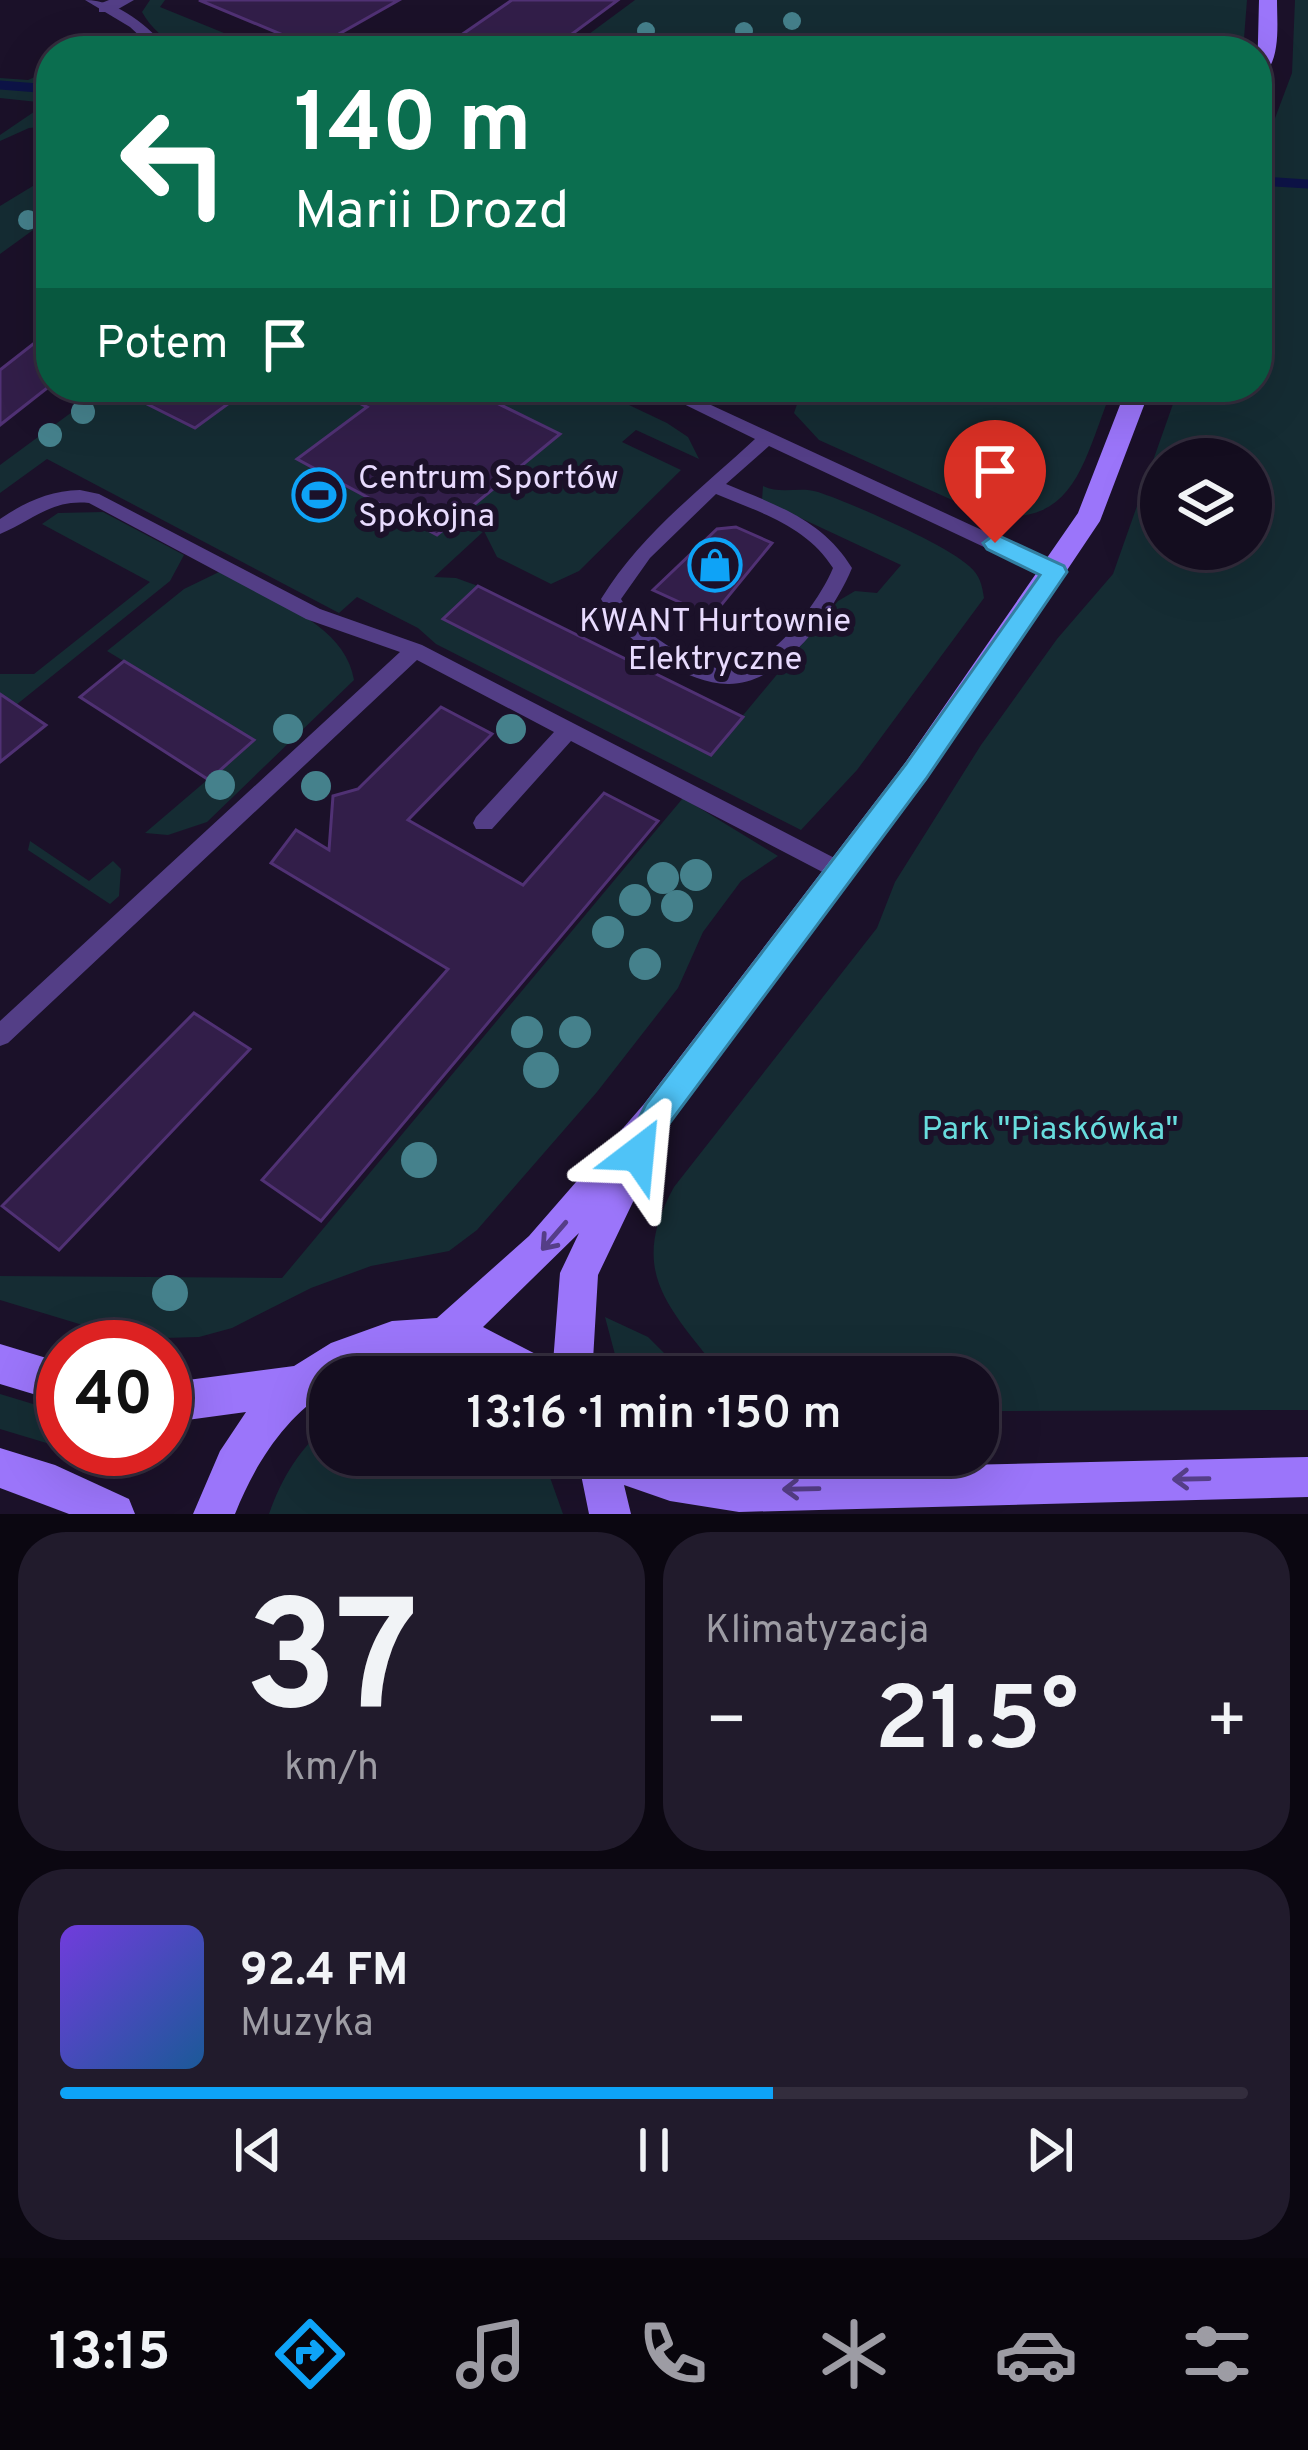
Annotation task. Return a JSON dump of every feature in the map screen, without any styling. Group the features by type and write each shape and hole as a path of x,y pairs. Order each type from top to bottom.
{"street":[{"path":"1267,36 1268,0"},
{"path":"442,1338 542,1250 657,1114 840,871 1091,515 1133,402"},
{"path":"573,1356 579,1274 657,1114"},
{"path":"214,1514 224,1479 254,1428 294,1386 340,1356 391,1340 442,1338 504,1356"},
{"path":"0,1364 36,1375"},
{"path":"192,1399 294,1386"},
{"path":"0,1468 55,1486 114,1514"},
{"path":"604,1476 610,1514"},
{"path":"643,1476 695,1489 739,1491 1308,1477"}],"lane":[{"path":"107,3 148,36"},
{"path":"691,402 1055,572"},
{"path":"716,487 816,533 834,549 843,568 837,587 783,650 758,668 733,676 692,666 650,645 619,617 611,598 621,580 716,487 768,437"},
{"path":"0,528 29,507 55,497 92,498 314,614 415,650 840,871"},
{"path":"0,1036 415,650"},
{"path":"484,823 569,729"}],"green space":[{"path":"150,0 165,0 160,7 231,36 163,36 142,12"},
{"path":"635,0 1247,0 1244,36 586,36"},
{"name":"Park \"Piaskówka\"","path":"1295,0 1308,0 1308,1410 999,1411 999,1356 707,1356 672,1310 655,1267 660,1217 674,1187 877,928 895,882 981,745 1057,639 1113,574 1140,498 1140,570 1272,570 1272,438 1161,438 1174,402 1272,402 1272,126 1292,73"},
{"path":"36,77 36,102 0,98 0,78"},
{"path":"36,110 36,127 0,141 0,135"},
{"path":"36,184 36,228 0,254 0,206"},
{"path":"86,402 623,402 688,437 699,459 636,430 622,442 681,470 579,571 551,584 497,557 484,531 434,577 478,586 444,619 710,755 838,601 855,591 877,593 901,565 762,500 763,486 818,492 919,536 973,569 984,598 857,770 801,830 436,644 418,628 357,597 339,613 47,459 0,493 0,465"},
{"path":"798,402 1107,402 1072,484 1038,512 1013,516 981,513 819,440 794,413"},
{"path":"103,512 184,555 170,581 16,705 0,694 0,674 34,674 150,582 42,524 58,513"},
{"path":"219,572 320,627 348,660 354,680 207,822 168,835 145,833 254,740 107,651 184,589"},
{"path":"683,798 778,856 741,881 703,932 678,988 597,1092 477,1230 449,1251 371,1266 311,1288 232,1328 199,1337 192,1337 192,1320 66,1320 0,1300 0,1276 282,1278"},
{"path":"30,841 89,881 113,861 121,869 119,896 110,904 28,850"},
{"path":"605,1317 648,1337 667,1356 615,1356"},
{"path":"0,1394 36,1405 36,1440 0,1429"},
{"path":"309,1444 309,1476 549,1476 563,1514 269,1514 293,1464"}],"building":[{"path":"199,0 399,0 335,36 285,36"},
{"path":"512,0 618,0 569,36 460,36"},
{"path":"36,342 36,397 0,425 0,370"},
{"path":"143,402 231,402 195,428"},
{"path":"357,402 495,402 560,434 437,535 297,459 367,407"},
{"name":"KWANT Hurtownie Elektryczne","path":"736,527 772,543 717,610 699,611 653,590 717,529"},
{"path":"478,586 743,717 711,755 443,619"},
{"path":"124,661 254,740 209,780 80,697"},
{"path":"0,694 46,725 0,762"},
{"path":"441,707 492,734 408,820 523,885 604,793 658,821 321,1221 262,1180 448,969 271,863 296,830 329,850 333,796 358,789"},
{"path":"194,1013 250,1049 59,1250 2,1206"}],"waterway":[{"path":"0,85 36,88"},
{"path":"1272,182 1308,184"}],"place":[{"name":"Centrum Sportów Spokojna","path":"319,495"},
{"name":"KWANT Hurtownie Elektryczne","path":"715,565"}],"route":[{"path":"638,1154 657,1114 916,771 1055,572 995,543"}]}
